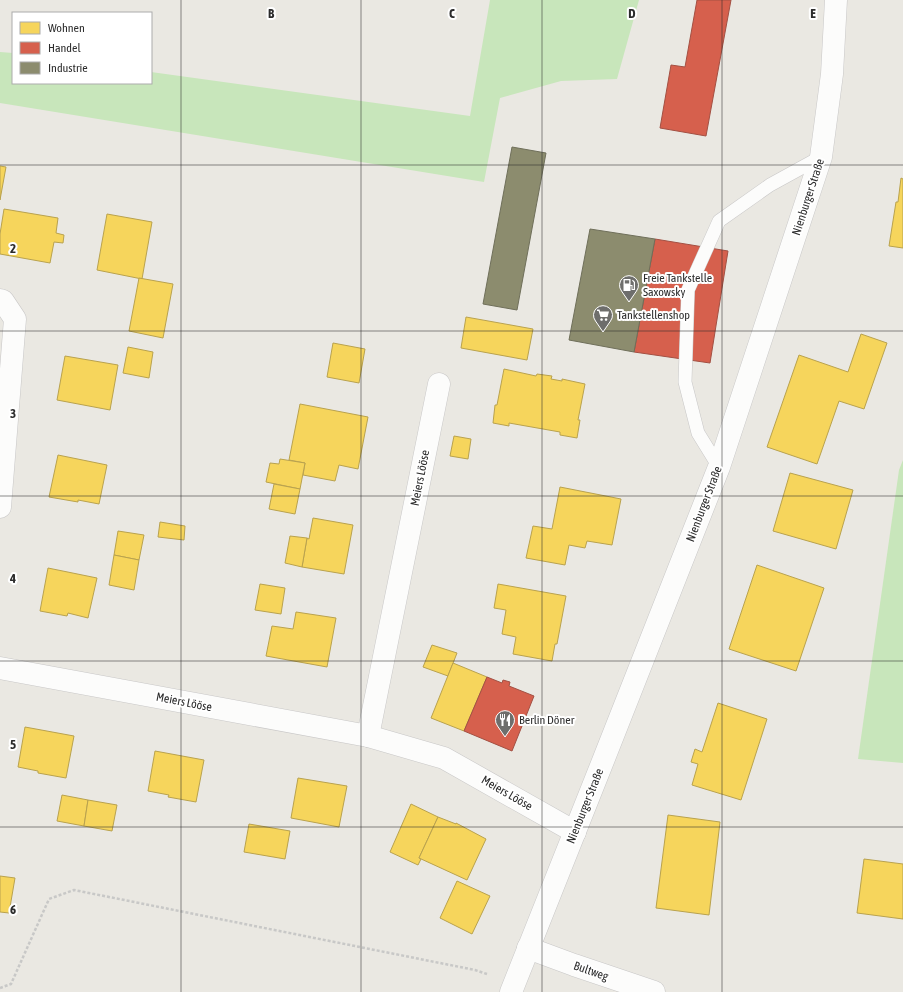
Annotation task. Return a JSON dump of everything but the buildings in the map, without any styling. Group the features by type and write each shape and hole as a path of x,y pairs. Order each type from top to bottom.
{"street":[{"name":"Nienburger Straße","path":"513,988 718,467 821,157 832,74 836,0"},
{"path":"0,300 3,301 15,319 0,507"},
{"name":"Meiers Lööse","path":"368,736 439,384"},
{"name":"Meiers Lööse","path":"0,668 368,736 444,758 575,832"},
{"name":"Bultweg","path":"528,948 654,992"}],"lane":[{"path":"718,467 698,433 685,382 688,290 719,221 770,185 821,157"}],"path":[{"path":"0,988 11,984 49,899 74,890 475,970 513,988"}],"green space":[{"path":"490,0 639,0 617,79 561,81 500,98 484,182 0,103 0,52 12,53 12,84 152,84 152,72 470,116"},
{"path":"903,460 903,763 858,759 899,470"}],"place":[{"name":"Freie Tankstelle Saxowsky","path":"629,302"},
{"name":"Tankstellenshop","path":"603,332"},
{"name":"Berlin Döner","path":"505,737"}]}
